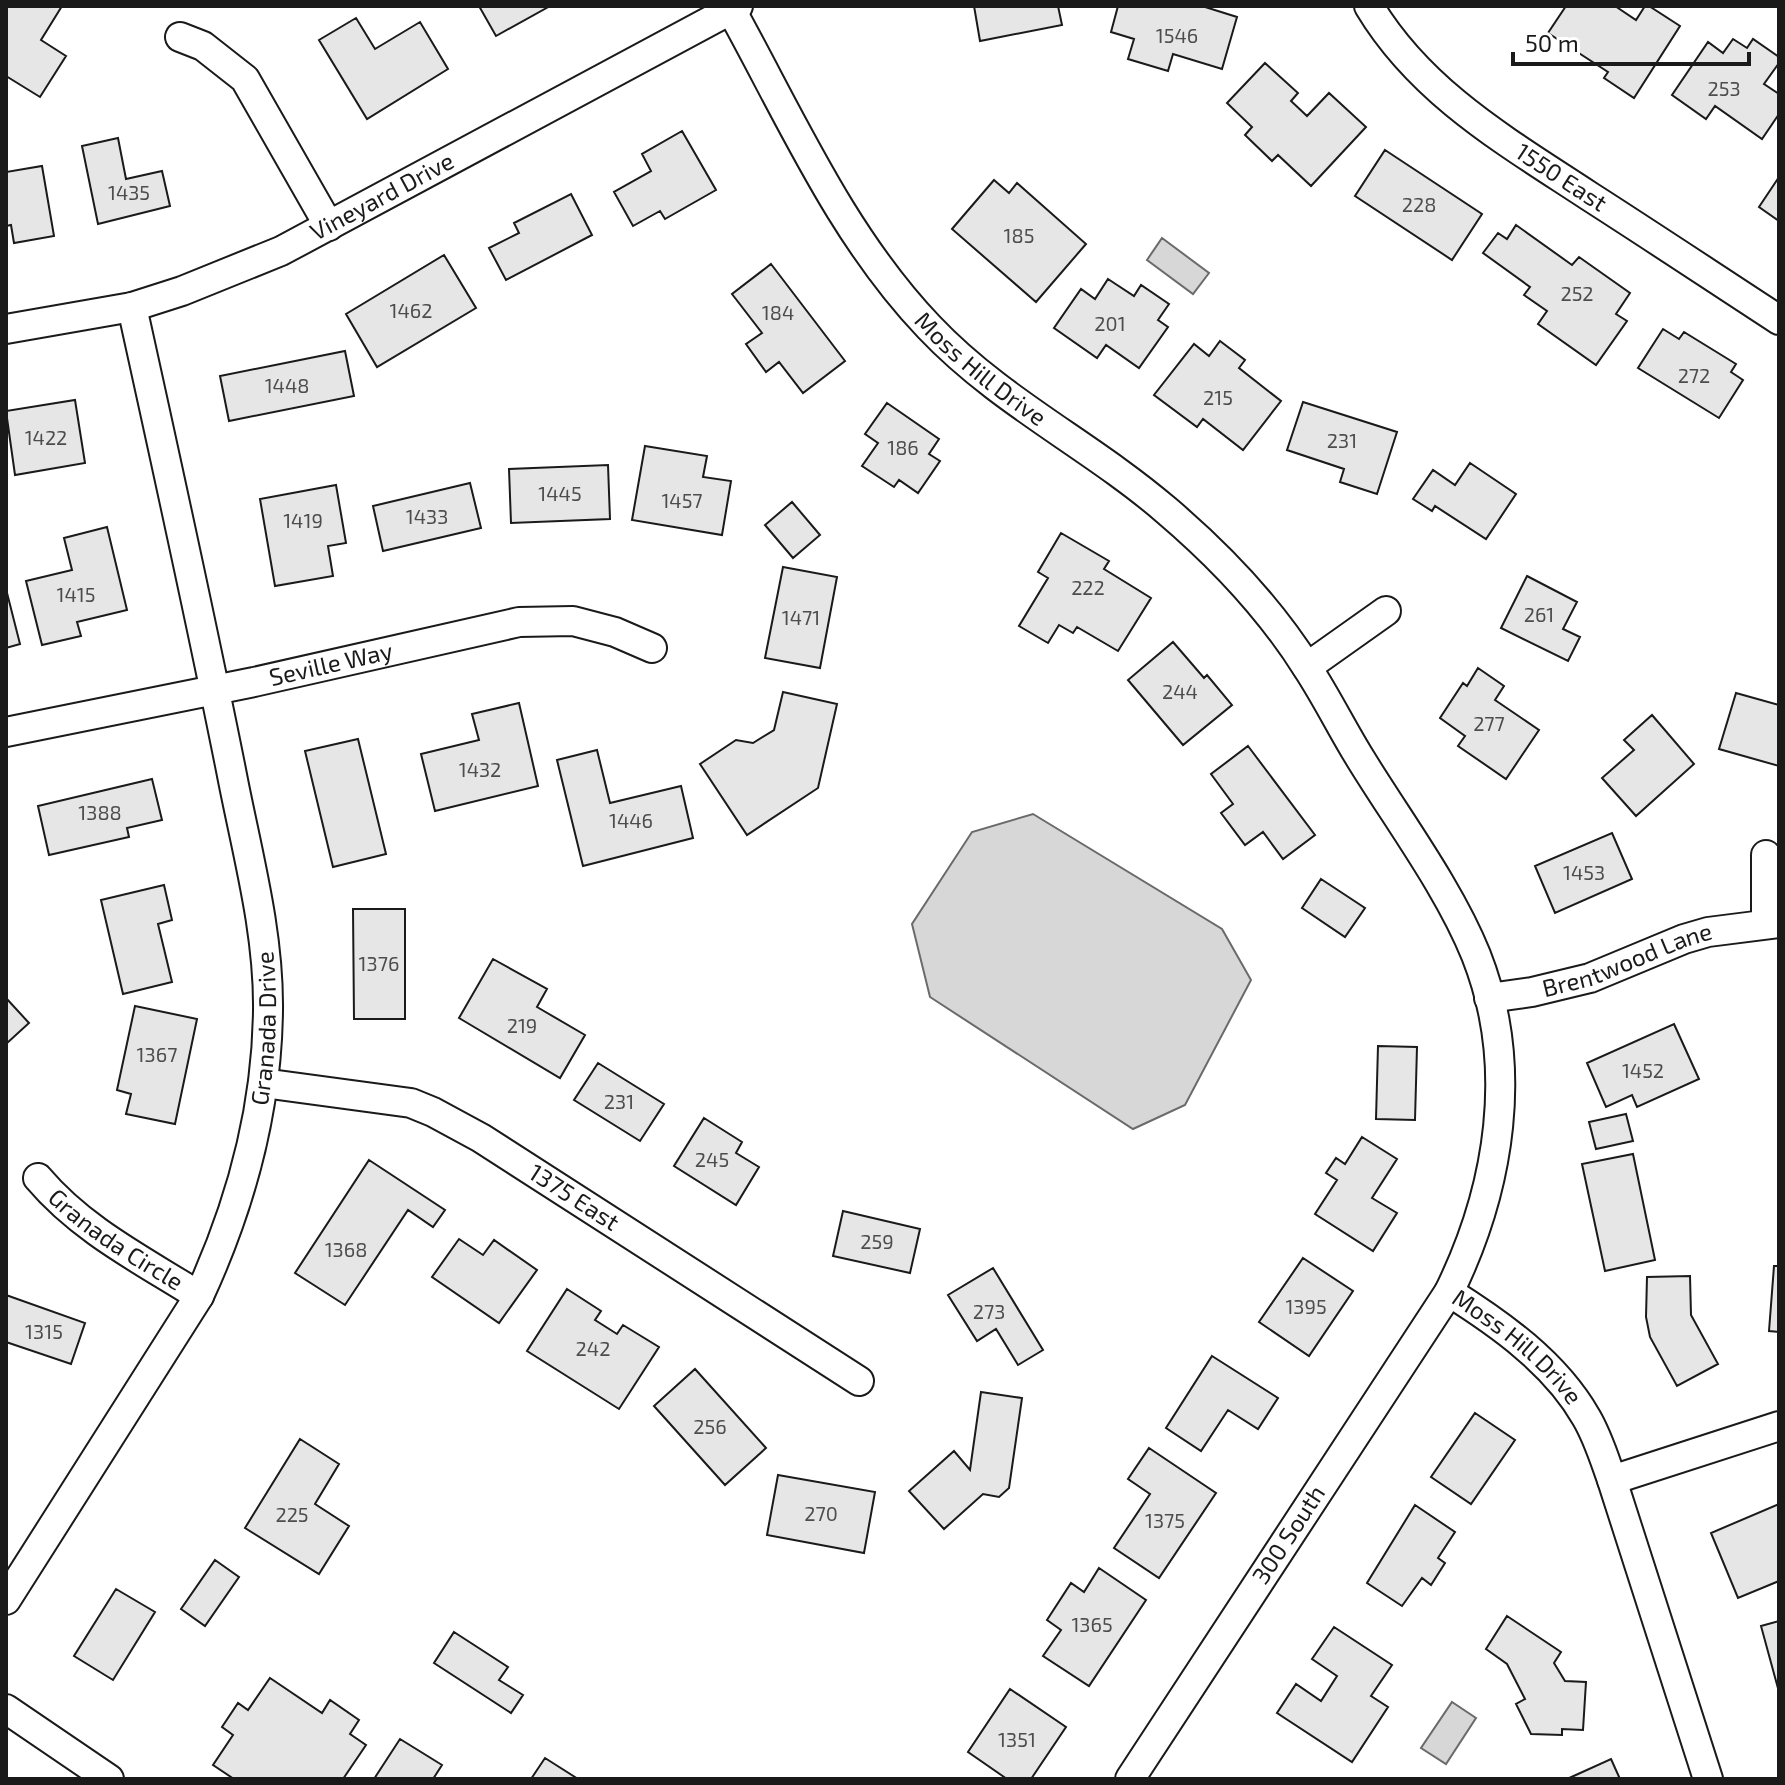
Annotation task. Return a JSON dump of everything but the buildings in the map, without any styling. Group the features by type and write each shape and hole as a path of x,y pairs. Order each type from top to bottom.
{"street":[{"name":"1550 East","path":"1369,6 1378,22 1447,99 1779,320"},
{"name":"Vineyard Drive","path":"6,329 132,307 232,272 281,251 733,7"},
{"name":"Moss Hill Drive","path":"733,7 831,197 901,295 971,368 1007,397 1101,460 1176,519 1230,571 1307,667 1459,920 1476,957 1489,998 1499,1069 1496,1147 1478,1224 1449,1292 1488,1316 1548,1368 1585,1414 1612,1480 1708,1779"},
{"path":"180,37 203,46 245,79 329,226"},
{"name":"Granada Drive","path":"6,1600 199,1296 218,1254 246,1173 263,1083 268,1009 263,935 132,307"},
{"path":"1307,667 1386,611"},
{"name":"Seville Way","path":"6,732 519,622 573,621 615,632 652,648"},
{"name":"Brentwood Lane","path":"1489,998 1590,978 1708,932 1772,923 1766,855"},
{"name":"1375 East","path":"263,1083 388,1098 433,1112 481,1138 859,1381"},
{"name":"Granada Circle","path":"38,1178 54,1197 95,1232 199,1296"},
{"name":"300 South","path":"1130,1779 1449,1292"},
{"path":"1612,1480 1779,1426"},
{"path":"6,1709 109,1779"}],"shaded area":[{"path":"1162,238 1209,273 1193,294 1147,260"},
{"path":"1033,814 1222,929 1251,980 1185,1105 1133,1129 930,997 912,924 972,832"},
{"path":"1452,1702 1476,1718 1446,1764 1421,1748"}]}
